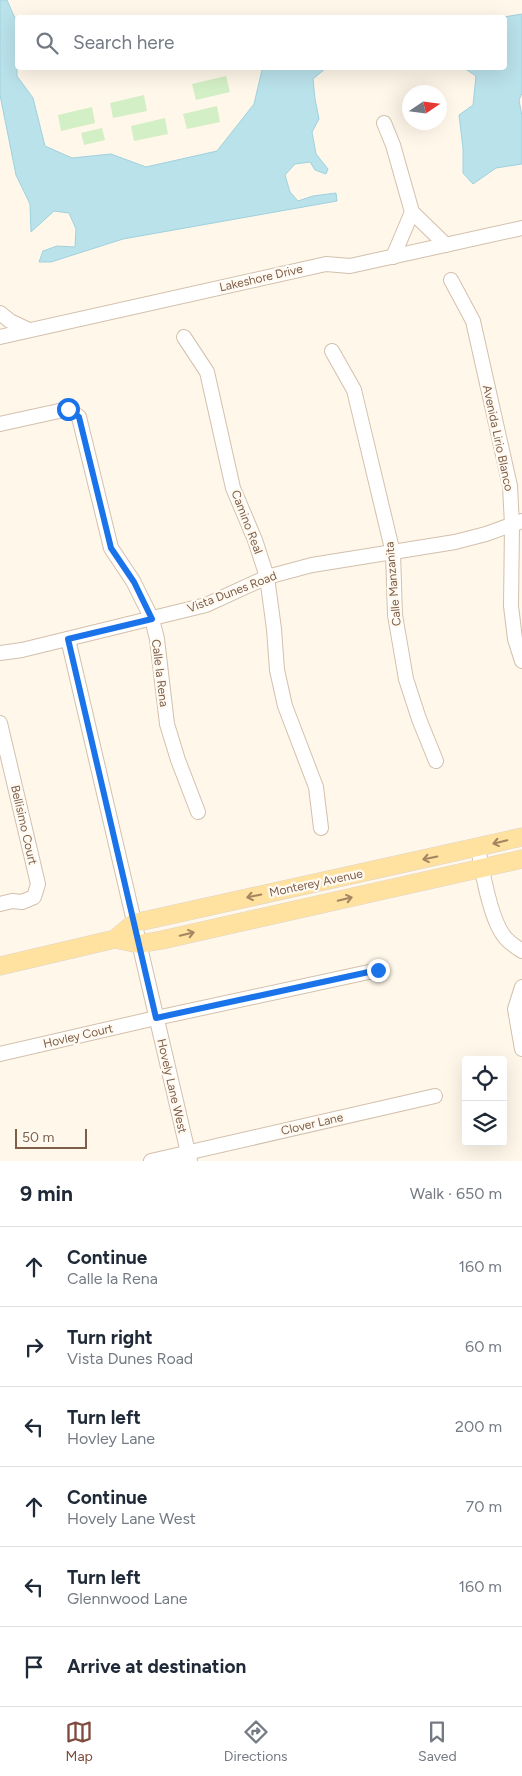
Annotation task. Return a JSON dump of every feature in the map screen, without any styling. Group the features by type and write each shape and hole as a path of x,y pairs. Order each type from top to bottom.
{"main road":[{"name":"Monterey Avenue","path":"0,966 115,938 134,923 522,837"},
{"name":"Monterey Avenue","path":"115,938 139,944 172,938 522,859"}],"street":[{"path":"384,123 393,145 412,212 446,245"},
{"path":"394,256 412,212"},
{"name":"Lakeshore Drive","path":"0,336 326,264 350,266 522,228"},
{"name":"Avenida Lirio Blanco","path":"451,280 473,321 517,523 510,564 511,606 522,662"},
{"path":"0,313 10,322 30,330"},
{"name":"Camino Real","path":"184,337 207,372 233,488 255,540 267,577 277,670 285,706 316,787 321,828"},
{"name":"Calle Manzanita","path":"332,351 354,390 393,553 395,615 400,648 409,687 436,761"},
{"name":"Calle la Rena","path":"0,424 68,409 79,417 111,548 134,582 152,619 157,639 167,724 178,760 198,812"},
{"name":"Vista Dunes Road","path":"0,653 22,650 206,605 267,577 312,565 455,542 517,523"},
{"name":"Hovely Lane West","path":"68,639 189,1157"},
{"name":"Bellisimo Court","path":"0,723 38,884 34,897 22,902 12,901 0,904"},
{"path":"478,847 481,868 495,917 504,937 522,951"},
{"name":"Hovley Court","path":"0,1054 378,970"},
{"path":"522,987 515,1009 522,1049"},
{"name":"Clover Lane","path":"151,1161 189,1157 435,1096"}],"green space":[{"path":"226,76 230,92 196,100 192,84"},
{"path":"144,95 147,111 113,118 110,103"},
{"path":"217,106 220,122 187,129 183,114"},
{"path":"92,107 95,123 61,131 58,115"},
{"path":"165,118 168,134 134,141 131,126"},
{"path":"102,128 105,140 84,145 81,133"}],"water":[{"path":"0,0 7,0 15,18 15,70 17,70 17,76 33,98 45,146 72,158 111,154 146,167 217,151 254,104 262,70 324,70 313,79 319,119 312,132 316,154 328,169 326,174 315,170 310,162 295,164 285,175 290,192 298,201 313,196 336,193 337,201 123,239 51,262 39,262 43,251 57,246 75,247 76,229 69,213 54,211 31,232 30,204 16,175 0,95"},
{"path":"522,14 522,93 519,100 522,116 522,164 496,168 473,184 463,173 463,148 459,115 473,105 476,76 467,70 507,70 507,16"}],"route":[{"path":"68,409 79,417 111,548 134,582 152,619 68,639 156,1018 378,970"}]}
